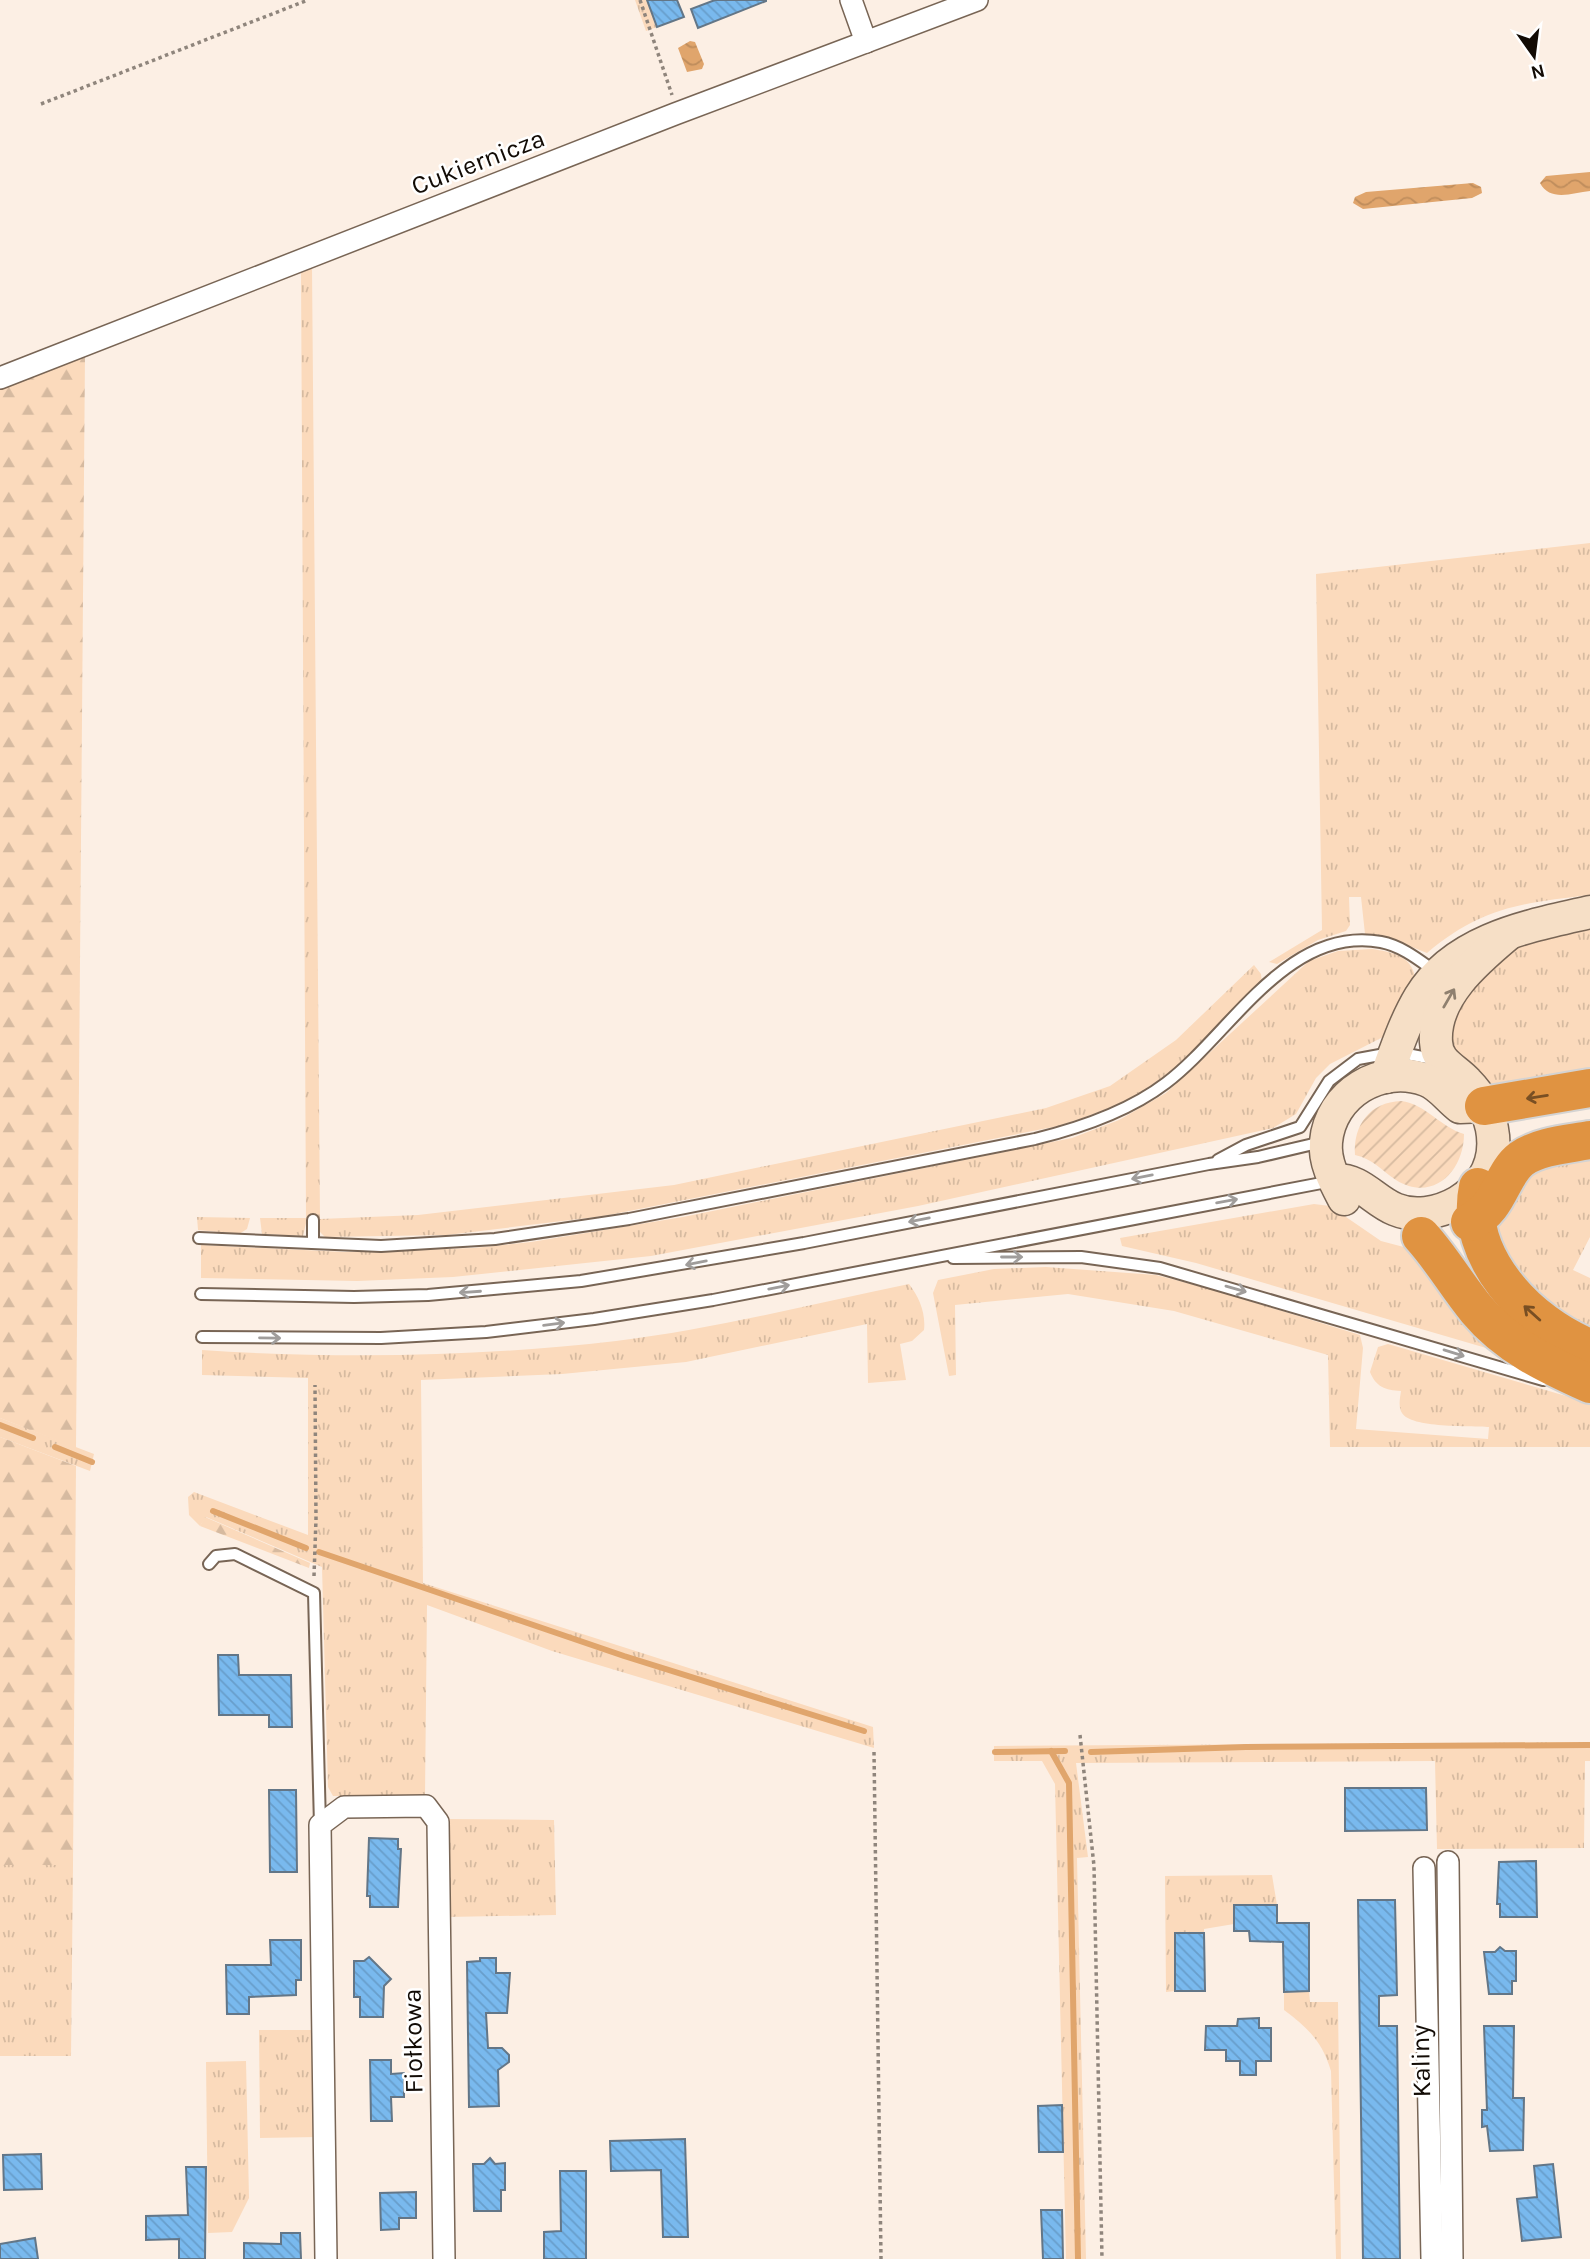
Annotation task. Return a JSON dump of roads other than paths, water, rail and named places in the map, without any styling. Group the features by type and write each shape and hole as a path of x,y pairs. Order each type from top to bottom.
{"highway":[{"path":"1484,1106 1590,1088"},
{"path":"1495,1147 1590,1124"},
{"path":"1590,1140 1522,1158 1495,1200 1477,1203 1441,1233 1421,1236 1477,1311 1500,1333 1528,1354 1590,1387"},
{"path":"1477,1203 1500,1277 1518,1300 1559,1333 1590,1348"}],"main road":[{"path":"1421,1236 1394,1232 1364,1218 1346,1202 1335,1180 1326,1141 1332,1119 1347,1097 1391,1064 1419,997 1438,974 1464,952 1538,924 1590,912"},
{"path":"1335,1180 1352,1181 1391,1209 1414,1213 1477,1203 1495,1147 1484,1106 1470,1084 1442,1062 1436,1041 1445,1004 1465,972 1507,935"},
{"path":"1391,1064 1435,1084 1460,1107 1484,1106"}],"street":[{"path":"851,0 866,42"},
{"name":"Cukiernicza","path":"0,378 675,114 977,0"},
{"name":"Fiołkowa","path":"320,1825 344,1807 426,1806 439,1822 444,2259"},
{"path":"320,1825 326,2259"},
{"name":"Kaliny","path":"1448,1862 1452,2259"},
{"name":"Kaliny","path":"1424,1868 1432,2259"}],"lane":[{"path":"199,1238 381,1246 438,1244 557,1231 1035,1139 1071,1130 1101,1118 1165,1084 1274,978 1314,951 1360,940 1382,942 1407,951 1438,974"},
{"path":"1209,1164 1246,1145 1292,1133 1303,1124 1329,1081 1348,1065 1371,1055 1391,1064 1419,1054 1442,1062"},
{"path":"201,1294 415,1296 581,1281 790,1245 1209,1164 1258,1157 1326,1141"},
{"path":"201,1336 381,1338 486,1332 666,1308 1335,1180"},
{"path":"313,1220 313,1243"},
{"path":"919,1259 1081,1257 1160,1268 1524,1375 1590,1387"},
{"path":"209,1564 216,1556 235,1554 314,1593 320,1825"}],"water":[{"path":"690,41 695,42 704,64 702,69 687,72 678,48"},
{"path":"1590,172 1590,191 1555,194 1544,189 1540,183 1546,176"},
{"path":"1473,183 1481,187 1482,193 1472,198 1363,209 1353,203 1355,197 1366,192"}],"waterway":[{"path":"0,1425 33,1438"},
{"path":"55,1447 92,1462"},
{"path":"213,1511 306,1548"},
{"path":"319,1552 624,1656 864,1731"},
{"path":"1091,1752 1246,1747 1590,1745"},
{"path":"1051,1751 1069,1783 1078,2259"},
{"path":"995,1752 1065,1751"}]}
